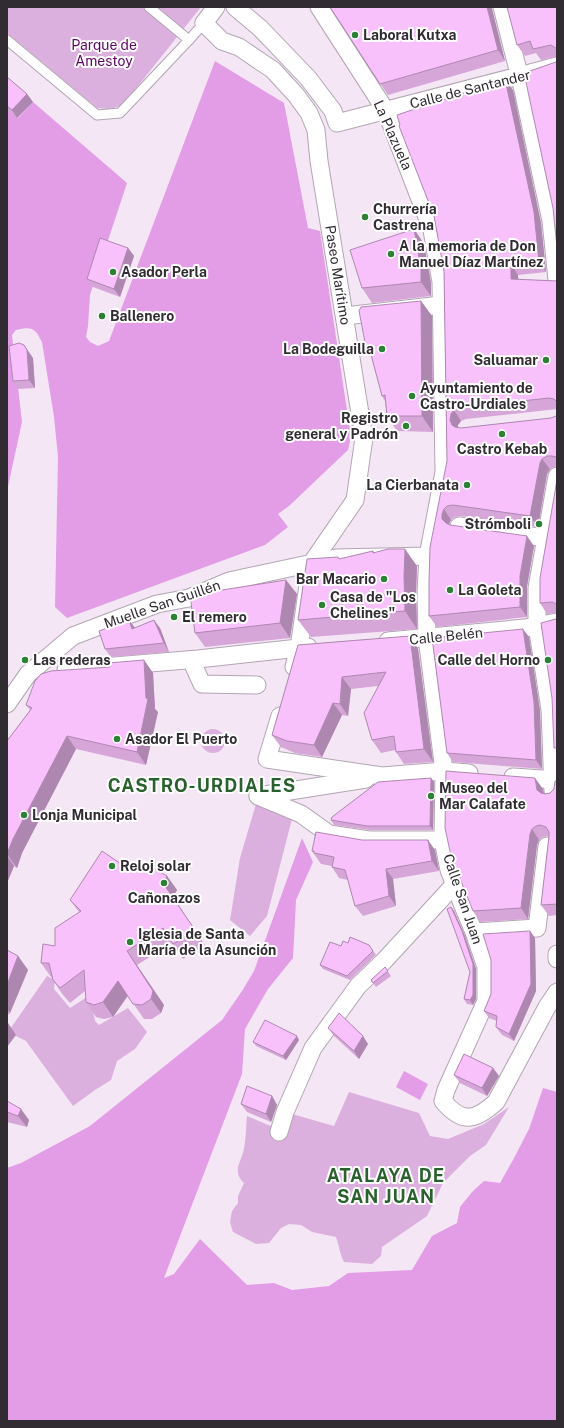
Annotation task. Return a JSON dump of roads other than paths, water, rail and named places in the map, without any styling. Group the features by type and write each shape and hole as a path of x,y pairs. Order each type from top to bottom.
{"street":[{"path":"199,7 204,23"},
{"path":"204,23 216,7"},
{"name":"Calle de Santander","path":"235,7 260,28 308,78 333,111 337,123 557,66"},
{"name":"La Plazuela","path":"319,7 386,111 424,232 440,276 447,431"},
{"path":"502,7 520,76 551,221 557,280"},
{"name":"Paseo Marítimo","path":"204,23 222,41 239,47 273,70 296,95 309,113 316,130 319,161 343,252 345,316 364,438 355,500 311,564"},
{"path":"345,316 441,305"},
{"name":"Calle San Juan","path":"447,431 444,472 437,524 428,556 426,593 427,638 444,771 443,840 449,870 474,932 486,967 486,1001 446,1090 443,1101 451,1111 460,1117 474,1117 486,1112 496,1102 547,1007 557,992"},
{"path":"443,840 369,840 329,834 301,814 258,796 382,776 444,771 490,775 554,785 550,710 550,667 537,625 537,588 550,532 557,476"},
{"path":"459,526 550,532"},
{"name":"Muelle San Guillén","path":"7,704 28,674 73,636 157,604 189,598 229,581 336,558 428,556"},
{"path":"311,564 299,648 267,759 382,776"},
{"name":"Calle Belén","path":"371,642 525,628 557,622"},
{"path":"28,674 191,660 323,646"},
{"path":"191,660 202,684 257,685"},
{"path":"474,932 537,928 547,846"},
{"path":"280,1132 285,1112 313,1048 358,986 388,957 455,884"},
{"path":"557,954 557,959"}],"lane":[{"path":"149,7 189,40"},
{"path":"7,40 97,115 120,113 204,23"}],"place":[{"name":"Laboral Kutxa","path":"355,35"},
{"name":"Churrería Castrena","path":"365,217"},
{"name":"A la memoria de Don Manuel Díaz Martínez","path":"391,254"},
{"name":"Asador Perla","path":"113,272"},
{"name":"Ballenero","path":"102,316"},
{"name":"La Bodeguilla","path":"382,349"},
{"name":"Saluamar","path":"546,360"},
{"name":"Ayuntamiento de Castro-Urdiales","path":"412,396"},
{"name":"Registro general y Padrón","path":"406,426"},
{"name":"Castro Kebab","path":"502,434"},
{"name":"La Cierbanata","path":"467,485"},
{"name":"Strómboli","path":"539,524"},
{"name":"Bar Macario","path":"384,579"},
{"name":"La Goleta","path":"450,590"},
{"name":"Casa de \"Los Chelines\"","path":"322,605"},
{"name":"El remero","path":"174,617"},
{"name":"Las rederas","path":"25,660"},
{"name":"Calle del Horno","path":"548,660"},
{"name":"Asador El Puerto","path":"117,739"},
{"name":"Museo del Mar Calafate","path":"431,796"},
{"name":"Lonja Municipal","path":"24,815"},
{"name":"Reloj solar","path":"112,866"},
{"name":"Cañonazos","path":"164,883"},
{"name":"Iglesia de Santa María de la Asunción","path":"130,942"}],"district":[{"name":"CASTRO-URDIALES","path":"202,785"},
{"name":"ATALAYA DE SAN JUAN","path":"386,1185"}],"park label":[{"name":"Parque de Amestoy","path":"104,54"}]}
